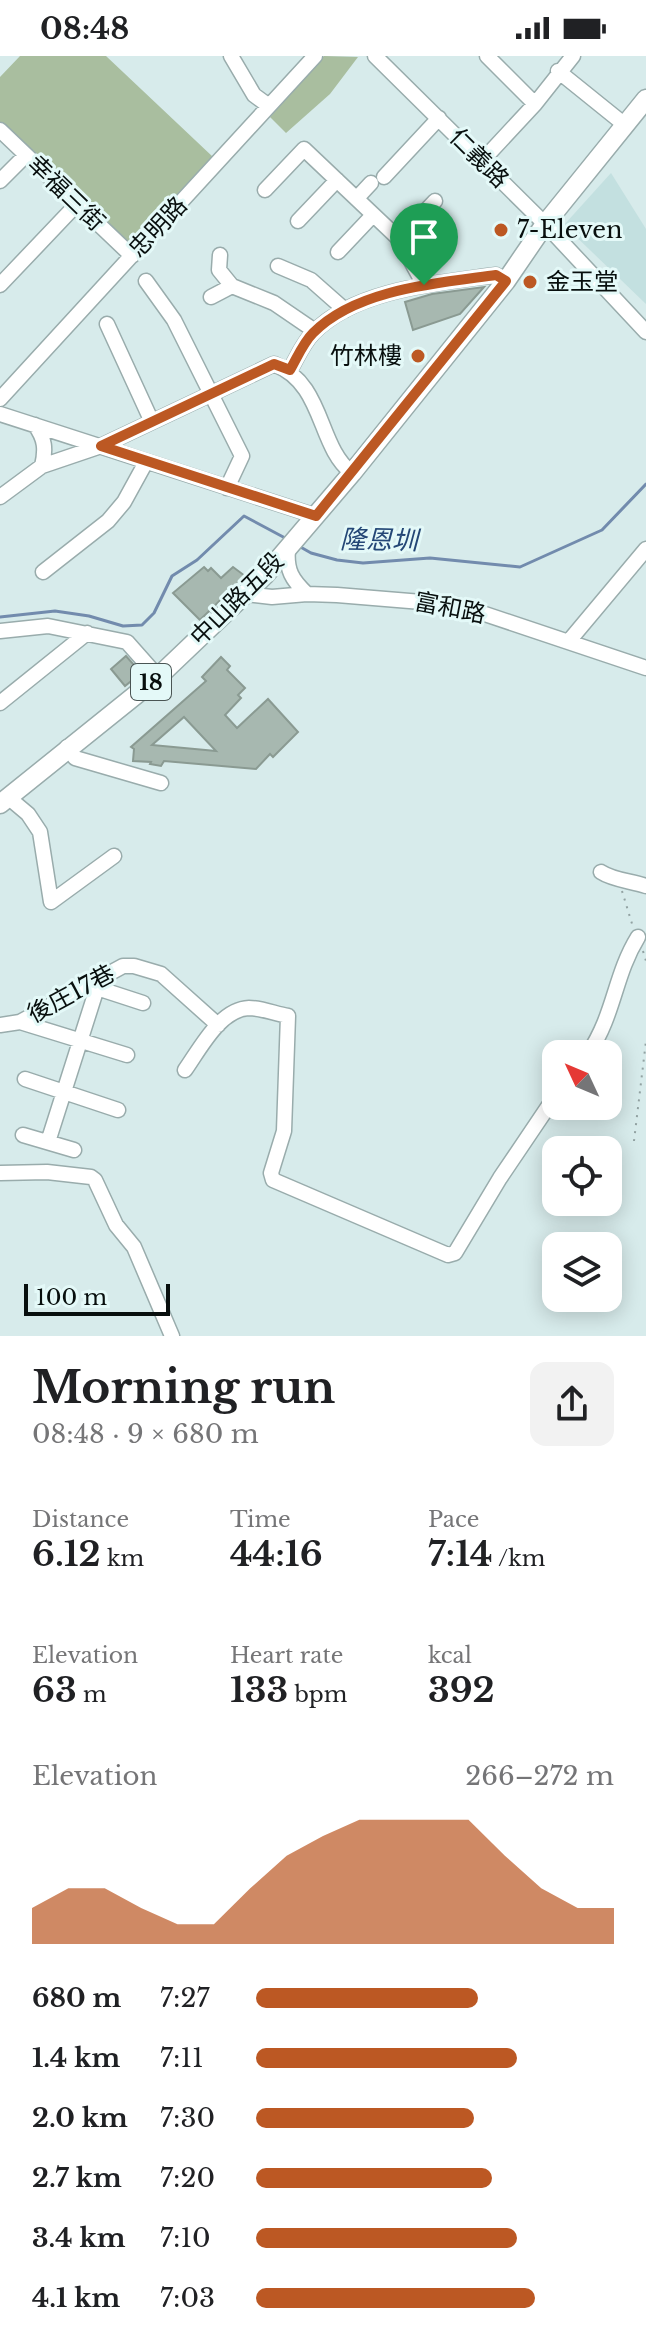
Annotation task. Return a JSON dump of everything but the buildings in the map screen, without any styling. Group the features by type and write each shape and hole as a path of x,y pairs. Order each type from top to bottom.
{"main road":[{"name":"18","path":"288,548 506,281 545,224 646,99"},
{"name":"中山路五段","path":"4,801 67,747 158,677 246,594 288,548"}],"street":[{"path":"231,56 254,95 269,106"},
{"name":"忠明路","path":"0,399 315,56"},
{"name":"仁義路","path":"375,56 545,224 646,332"},
{"path":"487,56 535,104"},
{"path":"482,161 535,104 558,71 573,56"},
{"path":"558,71 625,125"},
{"path":"357,198 439,118"},
{"name":"幸福三街","path":"0,130 132,256"},
{"path":"265,190 304,149 399,239 424,285"},
{"path":"0,181 26,155"},
{"path":"298,221 337,180"},
{"path":"399,239 435,201"},
{"path":"0,285 77,204"},
{"path":"338,252 373,215"},
{"path":"220,255 219,270 232,286 274,303 315,331"},
{"path":"278,266 311,280 345,310"},
{"path":"290,370 315,331 345,310 424,285 496,275 506,281"},
{"path":"146,281 174,320 242,456 227,488"},
{"path":"211,297 232,286"},
{"path":"271,290 315,331"},
{"path":"107,324 152,422"},
{"path":"0,497 42,466 101,446 274,364 290,370 314,403 342,465 352,473"},
{"path":"0,414 227,488 310,523"},
{"path":"35,424 43,437 45,455 42,466"},
{"path":"43,572 108,521 124,502 146,462"},
{"path":"288,548 286,564 290,575 307,594"},
{"path":"569,641 646,549"},
{"name":"富和路","path":"246,594 392,598 458,605 646,668"},
{"path":"0,631 48,626 127,642 158,677"},
{"path":"0,703 87,633"},
{"path":"67,747 75,758 161,783"},
{"path":"4,801 28,814 40,832 51,902 114,856"},
{"path":"601,872 610,878 646,886"},
{"path":"596,1040 613,1005 627,955 638,937"},
{"name":"後庄17巷","path":"0,1025 20,1022 97,983 123,966 161,974 218,1025"},
{"path":"48,1142 97,983 143,1003"},
{"path":"185,1070 218,1025 237,1010 251,1008 288,1016 284,1131 271,1173 273,1180 448,1255 455,1253 542,1116"},
{"path":"20,1022 127,1055"},
{"path":"25,1079 118,1110"},
{"path":"23,1135 74,1150"},
{"path":"0,1173 47,1172 95,1180 116,1225 134,1247 172,1336"}],"path":[{"path":"620,878 629,917 646,961"},
{"path":"634,1141 646,1041"}],"shaded area":[{"path":"611,173 646,229 646,304 564,225"}],"green space":[{"path":"20,56 106,56 213,157 130,246 0,123 0,77"},
{"path":"324,56 358,57 330,94 286,133 270,117"}],"waterway":[{"name":"隆恩圳","path":"297,545 311,553 363,563 430,558 520,567 602,530 646,484"},
{"name":"隆恩圳","path":"0,617 55,611 89,616 123,626 142,625 154,613 172,576 197,560 244,516 287,539"}],"place":[{"name":"7-Eleven","path":"501,230"},
{"name":"金玉堂","path":"530,282"},
{"name":"竹林樓","path":"418,356"}],"route":[{"path":"496,275 506,281 316,516 101,446 274,364 290,370 309,337 345,310 424,285 496,275"}]}
